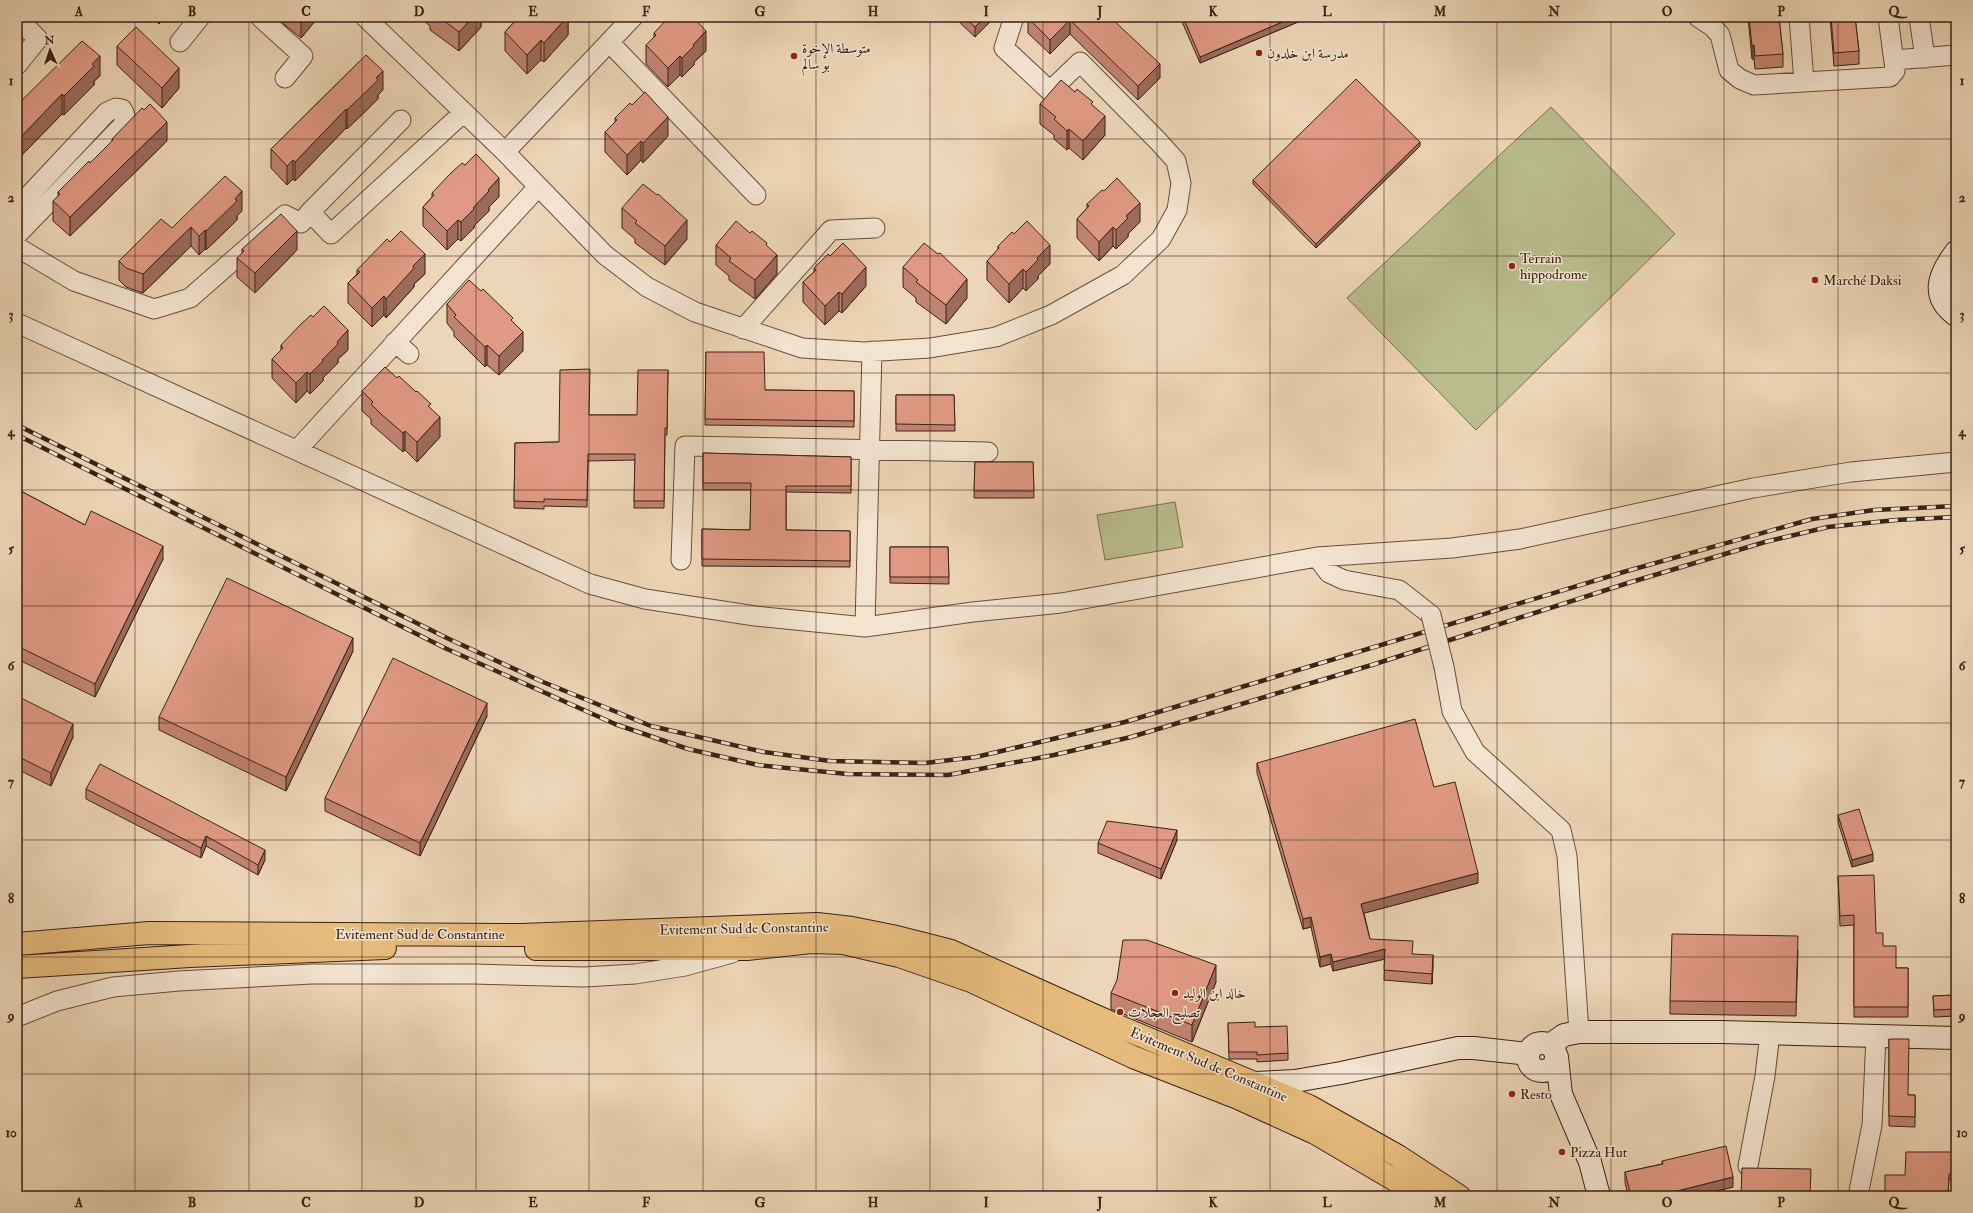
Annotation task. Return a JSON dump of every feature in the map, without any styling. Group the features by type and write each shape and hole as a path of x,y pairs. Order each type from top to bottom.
{"highway":[{"name":"Evitement Sud de Constantine","path":"17,944 149,933 521,935 817,924 838,926 892,936 951,950 1118,1026 1309,1106 1398,1156 1459,1196"},
{"name":"Evitement Sud de Constantine","path":"17,967 190,956 372,948 747,949 811,942 843,944 899,956 971,981 1133,1057 1238,1098 1315,1133 1422,1196"}],"main road":[{"path":"1956,252 1943,271 1938,288 1941,299 1956,315"},
{"path":"1553,1051 1564,1035 1579,1032 1770,1033 1956,1038"},
{"path":"1532,1062 1535,1045 1542,1043 1553,1051 1561,1094 1590,1162 1599,1196"},
{"path":"1256,1083 1295,1081 1341,1073 1458,1048 1474,1048 1532,1062 1561,1094"}],"street":[{"path":"180,42 200,17"},
{"path":"260,17 303,56 285,78"},
{"path":"365,17 505,152 605,255 647,287 695,312 802,348 872,351 930,348 996,337 1051,315 1123,275 1160,239 1177,210 1181,183 1176,161 1080,62 1050,91 1004,48 1014,17"},
{"path":"505,152 633,17"},
{"path":"1698,17 1713,27 1720,35 1729,70 1740,79 1754,85 1890,77 1895,71 1888,17"},
{"path":"1799,17 1804,82"},
{"path":"1918,17 1924,58"},
{"path":"17,18 38,39 17,65"},
{"path":"609,42 756,195"},
{"path":"1894,62 1894,60 1956,55"},
{"path":"310,212 331,234 463,113"},
{"path":"17,247 74,280 154,309 190,298 285,215 301,223 310,212 401,120"},
{"path":"17,208 69,165 17,235"},
{"path":"297,450 402,348 538,187"},
{"path":"743,329 831,230 875,228"},
{"path":"17,323 590,584 651,600 755,616 865,627 1061,603 1317,557 1452,548 1520,539 1753,488 1851,472 1956,462"},
{"path":"865,627 872,351"},
{"path":"681,560 685,446 988,452"},
{"path":"1317,557 1329,573 1344,580 1399,590 1431,615 1444,668 1452,711 1475,752 1561,830 1567,856 1579,1032"},
{"path":"17,1017 56,1000 121,986 179,980 312,974 474,974 584,977 635,974 685,966 747,949"},
{"path":"1748,1166 1766,1076 1770,1033"},
{"path":"1858,1196 1872,1125 1876,1036"}],"green space":[{"name":"Terrain hippodrome","path":"1551,107 1675,234 1476,430 1347,298"},
{"path":"1175,502 1183,547 1105,560 1097,515"}],"building":[{"path":"439,17 473,17 459,32"},
{"path":"515,17 567,17 544,43 541,40 527,55 505,32 517,19"},
{"path":"673,17 693,17 706,31 682,58 680,56 668,68 646,45 656,35 654,33 668,18 670,20"},
{"path":"964,17 985,17 975,27"},
{"path":"1110,17 1160,64 1138,86 1070,20 1050,40 1028,18"},
{"path":"1183,17 1294,17 1200,57"},
{"path":"1749,17 1779,17 1783,54 1755,56 1754,45 1752,46"},
{"path":"1831,17 1855,17 1859,51 1834,53"},
{"path":"136,27 179,68 162,88 117,46"},
{"path":"82,41 100,56 92,64 94,66 64,96 62,94 17,141 17,105"},
{"path":"366,55 383,71 376,78 378,80 347,110 346,109 295,162 293,160 287,166 271,149"},
{"path":"1356,79 1420,142 1316,244 1253,180"},
{"path":"1061,80 1075,92 1077,89 1093,102 1091,104 1105,116 1083,141 1069,129 1067,131 1054,119 1056,117 1040,104"},
{"path":"645,92 668,117 643,143 641,141 627,155 605,132 617,120 615,118 630,103 632,105"},
{"path":"150,104 167,122 70,217 53,201 60,194 58,192 89,161 90,163 113,140 112,139 142,108 144,110"},
{"path":"476,154 499,178 473,208 474,209 461,222 458,220 447,231 423,207 434,195 432,193 451,173 462,163 465,165"},
{"path":"225,176 242,191 235,199 237,201 206,231 205,230 199,236 191,227 143,274 126,268 119,261 161,219 172,228"},
{"path":"1117,178 1140,203 1126,216 1128,218 1116,230 1113,227 1099,242 1077,219 1089,206 1087,204 1102,190 1104,191"},
{"path":"643,184 657,195 658,194 687,220 665,246 635,223 637,221 622,208"},
{"path":"281,214 297,231 255,273 237,258 244,251 242,249"},
{"path":"736,221 750,233 752,231 767,243 766,245 777,255 755,280 729,261 731,258 716,245"},
{"path":"1027,221 1050,245 1026,272 1023,269 1009,284 987,261 999,248 998,246 1012,232 1014,234"},
{"path":"401,231 425,254 413,266 414,268 386,299 384,296 372,308 348,283 360,272 357,270 387,239 390,242"},
{"path":"843,243 866,267 842,294 839,292 825,306 803,282 816,270 814,268 828,254 830,256"},
{"path":"924,243 938,254 940,253 967,279 946,305 916,282 918,280 903,267"},
{"path":"469,280 481,291 483,289 513,318 511,320 523,332 499,356 487,345 485,347 454,317 456,315 447,304"},
{"path":"324,306 348,330 337,342 338,344 322,360 323,361 310,374 307,372 296,383 272,359 283,348 281,345 300,325 311,315 313,317"},
{"path":"706,352 764,352 765,390 854,391 854,421 705,419"},
{"path":"385,367 397,378 399,376 416,392 417,391 431,404 428,406 440,417 417,442 405,431 403,433 382,415 371,404 373,402 362,391"},
{"path":"590,369 589,415 637,415 638,370 668,370 667,428 665,428 664,501 634,501 635,454 588,454 587,500 544,499 544,502 514,501 515,443 559,442 560,370"},
{"path":"896,395 954,395 955,425 896,424"},
{"path":"703,453 851,457 851,486 786,486 786,530 850,531 850,561 702,559 702,529 750,530 751,483 703,483"},
{"path":"975,462 1033,462 1034,491 974,491"},
{"path":"17,489 85,525 91,511 163,546 95,684 17,646"},
{"path":"890,547 948,547 949,577 890,577"},
{"path":"227,578 353,638 286,777 159,717"},
{"path":"393,658 487,703 420,843 325,798"},
{"path":"17,696 73,724 51,773 17,756"},
{"path":"1415,719 1434,787 1455,782 1478,873 1361,904 1370,939 1413,941 1412,954 1433,955 1432,974 1384,970 1385,949 1333,962 1331,954 1320,957 1311,917 1303,919 1257,763"},
{"path":"100,764 265,850 258,865 206,836 201,848 86,789"},
{"path":"1859,809 1873,854 1852,860 1838,815"},
{"path":"1107,821 1177,830 1161,869 1098,843"},
{"path":"1874,875 1876,933 1883,933 1883,946 1896,946 1896,968 1908,968 1908,1007 1854,1007 1854,915 1840,916 1838,876"},
{"path":"1672,934 1798,936 1796,1002 1670,1001"},
{"path":"1123,940 1147,940 1216,965 1192,1025 1111,993 1117,980"},
{"path":"1956,995 1956,1009 1934,1010 1933,996"},
{"path":"1255,1022 1255,1027 1287,1026 1288,1053 1257,1055 1257,1052 1229,1052 1228,1023"},
{"path":"1889,1039 1909,1039 1908,1095 1915,1095 1915,1117 1889,1116"},
{"path":"1726,1146 1733,1177 1661,1196 1631,1196 1625,1172 1663,1164 1662,1161"},
{"path":"1906,1152 1956,1152 1956,1174 1949,1174 1948,1196 1885,1196 1885,1175 1905,1175"},
{"path":"1742,1168 1811,1169 1810,1196 1741,1196"}],"railway":[{"path":"17,425 449,639 543,682 651,726 764,752 830,761 925,763 976,757 1125,722 1627,571 1812,519 1874,510 1956,506"},
{"path":"17,435 447,649 615,724 688,749 758,765 847,774 948,775 1054,755 1131,737 1375,664 1628,583 1765,542 1828,527 1896,520 1956,517"}],"place":[{"name":"مدرسة ابن خلدون","path":"1259,53"},
{"name":"متوسطة الإخوة بو سالم","path":"794,56"},
{"name":"Terrain hippodrome","path":"1512,266"},
{"name":"Marché Daksi","path":"1815,280"},
{"name":"خالد ابن الوليد","path":"1175,993"},
{"name":"تصليح العجلات","path":"1120,1012"},
{"name":"Resto","path":"1512,1094"},
{"name":"Pizza Hut","path":"1562,1152"}]}
